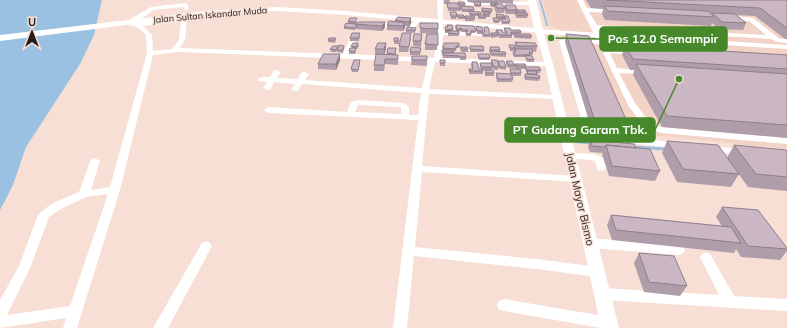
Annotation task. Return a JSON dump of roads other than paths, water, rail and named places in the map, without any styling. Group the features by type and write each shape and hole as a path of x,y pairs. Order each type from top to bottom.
{"highway":[{"name":"Jalan Mayor Bismo","path":"532,2 537,18 540,36"},
{"name":"Jalan Sultan Iskandar Muda","path":"0,38 137,23 211,13 278,9 321,11 499,28"},
{"path":"499,28 525,26 537,18"},
{"path":"499,28 540,36"}],"main road":[{"path":"540,36 787,47"},
{"name":"Jalan Mayor Bismo","path":"540,36 549,64 610,325"}],"street":[{"path":"153,8 156,0"},
{"path":"161,7 178,0"},
{"path":"400,328 425,91 435,60 440,33 440,0"},
{"path":"464,0 467,3 510,4 517,1 532,2"},
{"path":"580,0 595,27 631,103 647,125 661,130 787,142"},
{"path":"468,7 532,2"},
{"path":"187,9 186,5 153,8 132,20 131,23 182,20 198,17"},
{"path":"586,10 625,12"},
{"path":"718,17 751,19 787,47"},
{"path":"174,50 182,40 182,20"},
{"path":"367,24 410,27 413,26 418,20"},
{"path":"70,328 115,190 150,53 150,36 147,30 140,27 137,23"},
{"path":"595,27 717,34 787,41"},
{"path":"717,34 716,32 722,30 767,32"},
{"path":"440,33 482,34"},
{"path":"586,124 562,41 600,39"},
{"path":"345,56 352,41"},
{"path":"150,53 174,50 549,64"},
{"path":"605,50 643,53"},
{"path":"616,70 655,73"},
{"path":"295,89 305,74"},
{"path":"262,79 275,76 300,81 425,91 556,97"},
{"path":"267,88 275,76"},
{"path":"350,114 354,104 358,102 401,105 405,107 405,117"},
{"path":"268,110 422,118"},
{"path":"564,132 688,147"},
{"path":"702,148 755,153"},
{"path":"570,156 594,156 600,160 602,168"},
{"path":"84,194 95,161"},
{"path":"417,169 575,179"},
{"path":"0,314 25,266 37,237 44,214 55,207 84,194 115,190"},
{"path":"590,243 679,250"},
{"path":"160,328 206,246"},
{"path":"409,251 597,272"},
{"path":"706,257 730,302"},
{"path":"602,294 787,305"},
{"path":"504,305 610,325"},
{"path":"0,322 75,311"}],"water":[{"path":"0,0 102,0 94,35 80,64 26,147 13,185 0,210"}],"waterway":[{"path":"540,0 547,25"},
{"path":"574,138 579,142 592,143"},
{"path":"632,147 666,149"}],"place":[{"name":"Pos 12.0 Semampir","path":"551,38"},
{"name":"PT Gudang Garam Tbk.","path":"679,79"}]}
